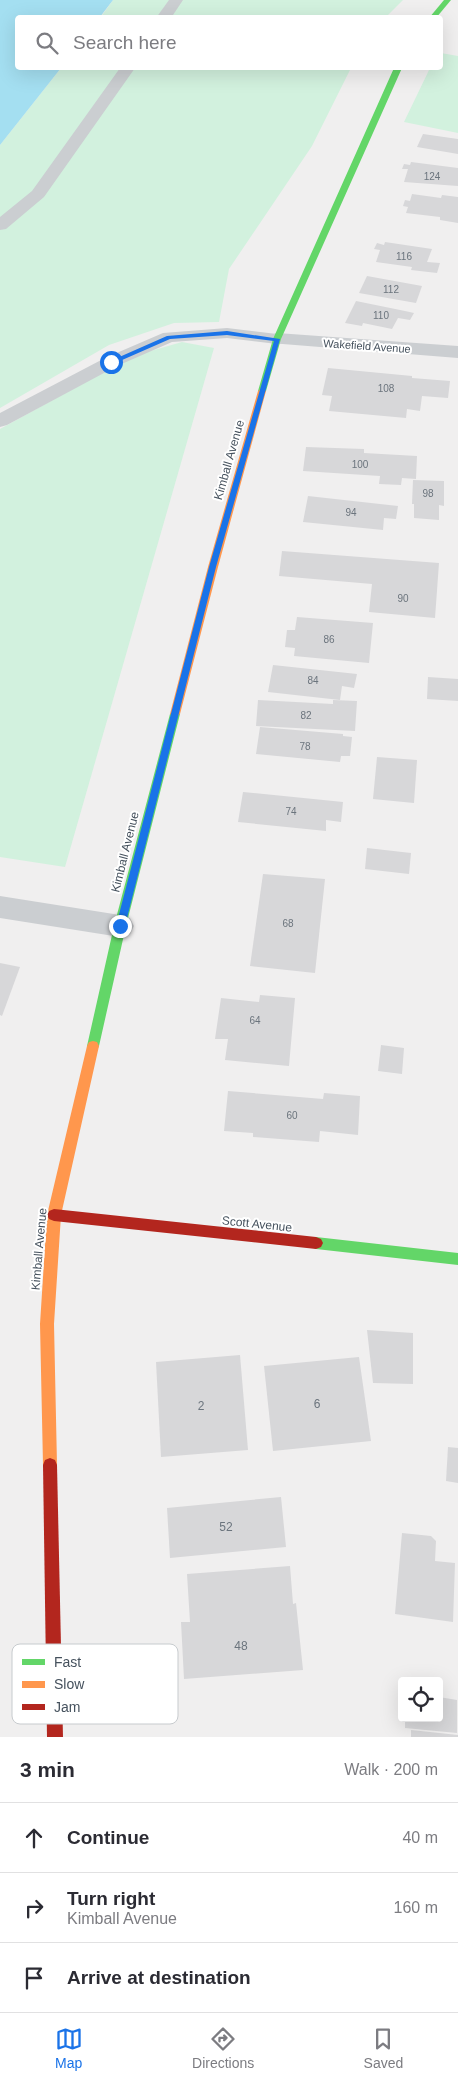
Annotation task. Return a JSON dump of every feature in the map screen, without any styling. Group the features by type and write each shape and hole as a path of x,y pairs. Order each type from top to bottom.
{"street":[{"path":"435,15 448,0"},
{"name":"Kimball Avenue","path":"53,1644 47,1324 54,1215 120,926 213,567 277,339 397,70"},
{"name":"Wakefield Avenue","path":"277,339 458,352"},
{"path":"0,907 120,926"},
{"name":"Scott Avenue","path":"54,1215 458,1260"},
{"name":"Kimball Avenue","path":"55,1724 55,1737"}],"lane":[{"path":"165,15 176,0"},
{"path":"0,225 38,194 125,70"},
{"path":"0,421 111,362 169,337 227,333 277,339"}],"green space":[{"path":"113,0 403,0 388,15 102,15"},
{"path":"443,53 458,56 458,133 404,122 429,70 443,70"},
{"path":"59,70 350,70 312,146 229,269 219,322 174,323 109,345 0,408 0,145"},
{"path":"182,342 214,348 65,867 0,857 0,429 133,356"}],"water":[{"path":"0,0 113,0 102,15 15,15 15,70 59,70 0,145"}],"building":[{"path":"423,134 458,139 458,154 417,147"},
{"path":"411,162 458,168 458,186 404,182 408,169 402,169 404,164 410,165"},
{"path":"412,194 441,198 442,195 458,197 458,223 440,220 440,217 406,213 408,207 403,206 405,200 410,201"},
{"path":"385,242 432,249 427,262 440,263 437,273 411,270 412,267 376,262 380,250 374,249 377,243 384,245"},
{"path":"367,276 422,286 416,303 359,293"},
{"path":"356,301 414,313 410,320 398,318 392,329 363,323 362,326 345,323"},
{"path":"328,368 450,381 448,398 422,396 420,411 407,409 406,418 329,411 332,396 322,395"},
{"path":"306,447 364,449 364,453 417,456 416,479 402,478 401,485 379,484 380,476 303,471"},
{"path":"413,480 444,481 444,506 439,505 439,520 414,518 414,504 412,504"},
{"path":"308,496 398,506 396,519 384,518 383,530 303,522"},
{"path":"282,551 439,563 435,618 369,612 372,584 279,576"},
{"path":"297,617 373,623 369,663 294,656 295,648 285,647 287,630 295,630"},
{"path":"273,665 357,674 354,688 342,686 340,700 268,692"},
{"path":"428,677 458,679 458,701 427,699"},
{"path":"258,700 333,704 333,700 357,701 355,731 256,726"},
{"path":"260,727 343,734 343,736 352,737 350,756 341,756 340,762 256,754"},
{"path":"377,757 417,760 414,803 373,799"},
{"path":"243,792 343,802 341,822 326,820 326,831 238,822"},
{"path":"367,848 411,853 409,874 365,869"},
{"path":"263,874 325,879 315,973 250,966"},
{"path":"0,963 20,967 2,1016 0,1015"},
{"path":"260,995 295,998 289,1066 225,1060 228,1039 215,1039 221,998 259,1002"},
{"path":"381,1045 404,1048 402,1074 378,1071"},
{"path":"228,1091 323,1099 324,1093 360,1096 358,1135 320,1131 319,1142 253,1137 253,1133 224,1131"},
{"path":"367,1330 413,1333 413,1384 373,1383"},
{"path":"240,1355 248,1450 161,1457 156,1362"},
{"path":"359,1357 371,1441 273,1451 264,1366"},
{"path":"448,1447 458,1448 458,1483 446,1481"},
{"path":"281,1497 286,1547 170,1558 167,1508"},
{"path":"402,1533 431,1536 436,1541 435,1561 455,1563 453,1622 395,1614"},
{"path":"290,1566 293,1604 296,1603 303,1670 184,1679 181,1622 190,1622 187,1574"},
{"path":"443,1698 457,1700 457,1733 405,1728 405,1722 443,1722"},
{"path":"411,1730 458,1735 458,1737 411,1737"}],"traffic: fast":[{"path":"435,15 448,0"},
{"path":"262,391 277,339 397,70"},
{"path":"93,1046 120,926 175,714"},
{"path":"316,1243 458,1259"}],"traffic: slow":[{"path":"175,714 213,567 262,391"},
{"path":"50,1465 47,1324 54,1215 93,1046"}],"traffic: jam":[{"path":"54,1215 316,1243"},
{"path":"50,1465 53,1644"},
{"path":"55,1724 55,1737"}],"route":[{"path":"111,362 169,337 227,333 277,339 213,567 120,926"}]}
